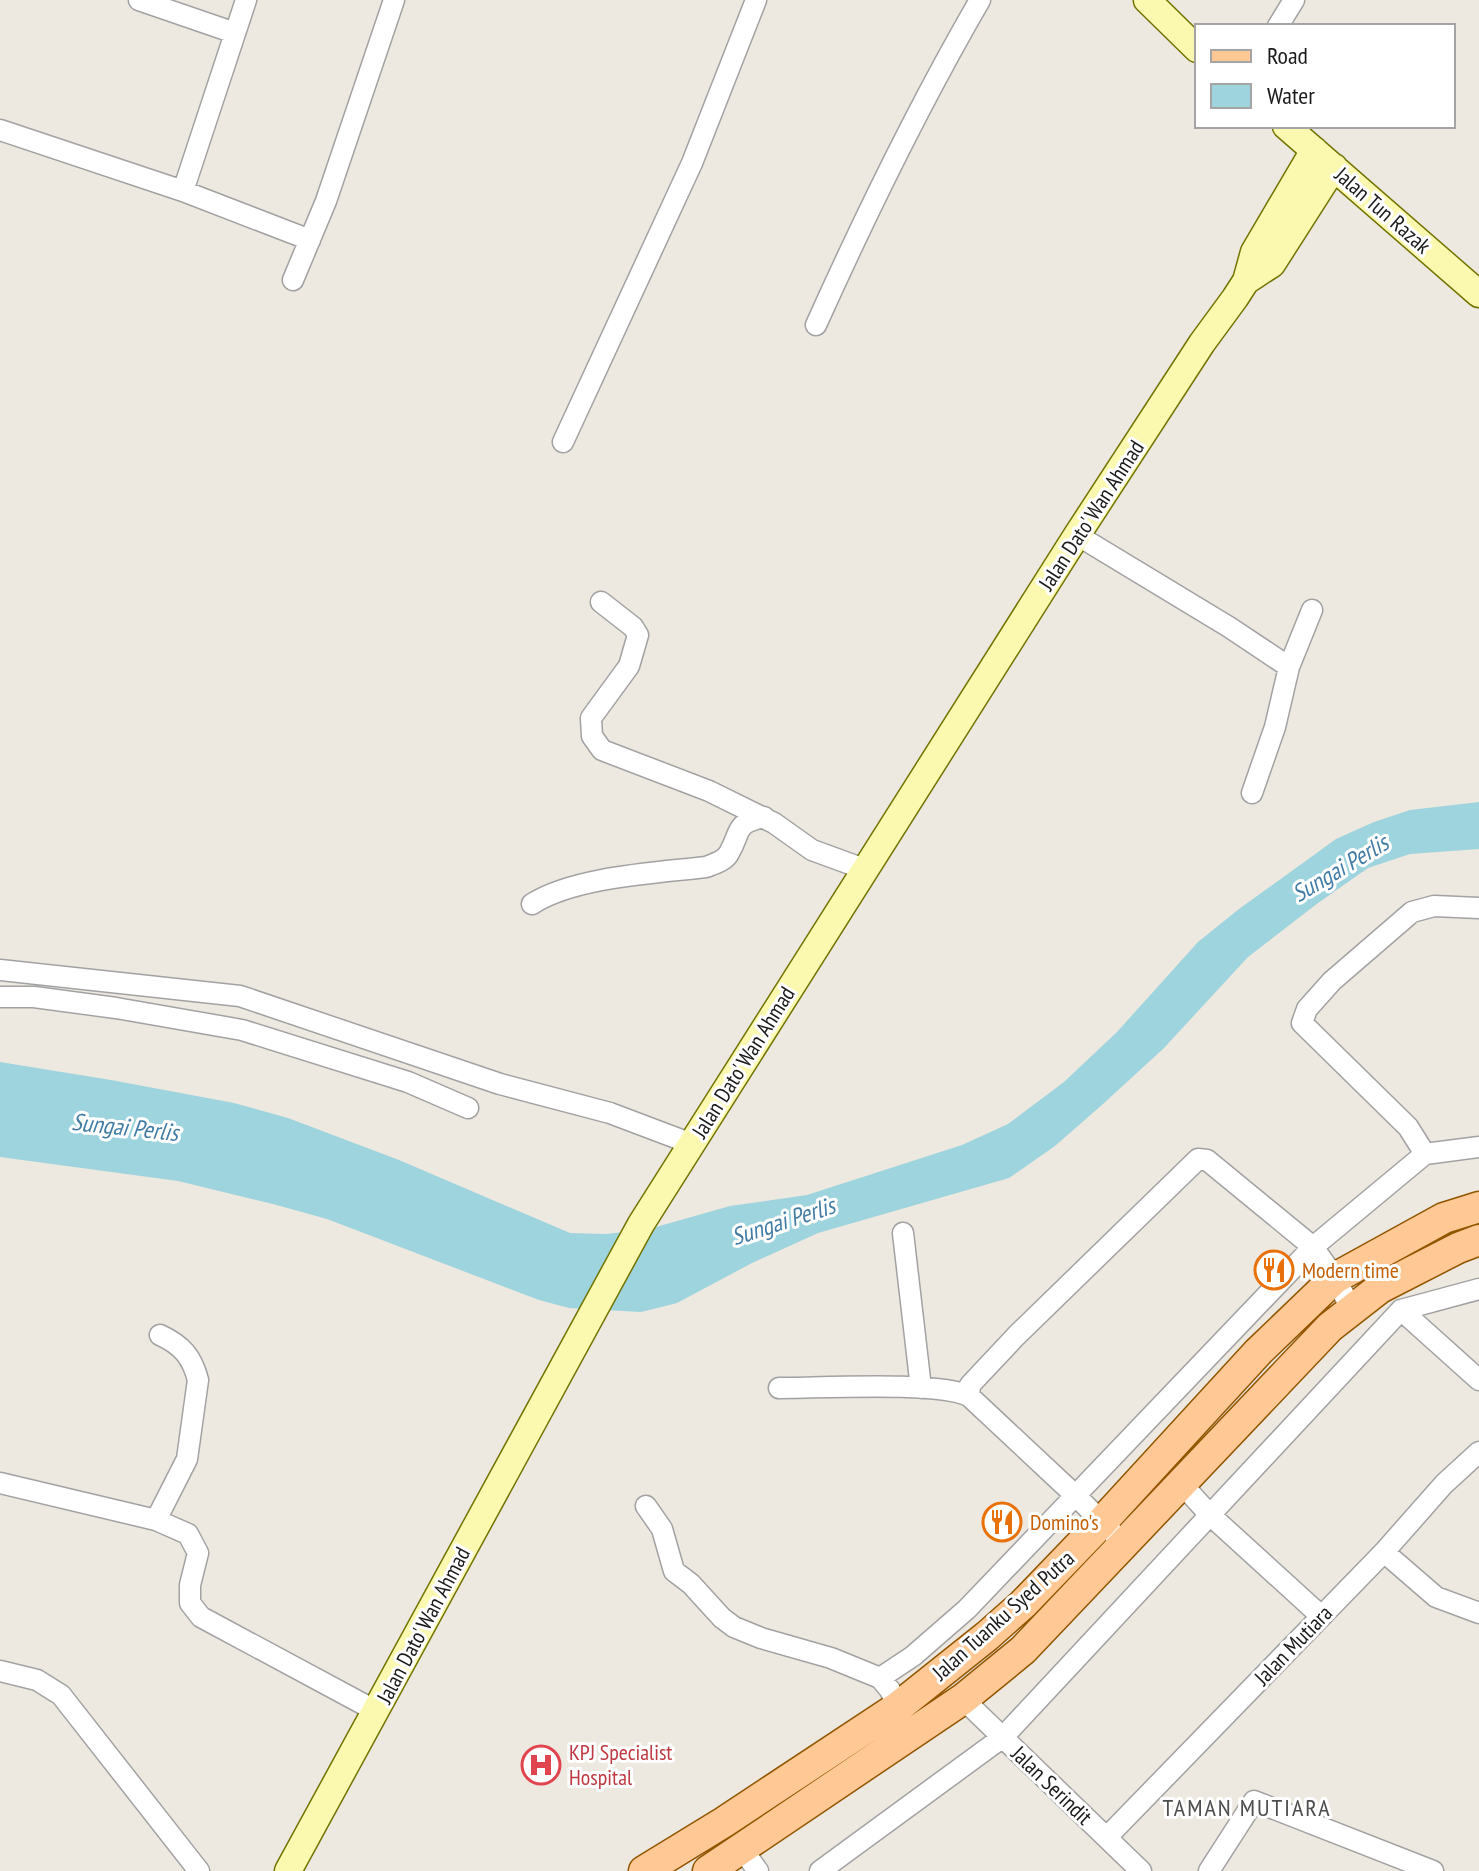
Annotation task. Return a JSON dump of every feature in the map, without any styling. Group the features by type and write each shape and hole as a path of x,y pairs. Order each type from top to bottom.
{"main road":[{"path":"1149,1 1195,47"},
{"name":"Jalan Tun Razak","path":"1288,128 1479,294"},
{"name":"Jalan Dato' Wan Ahmad","path":"288,1871 641,1224 1077,535 1246,281 1272,264 1324,159"},
{"name":"Jalan Tuanku Syed Putra","path":"644,1871 898,1707 1023,1604 1258,1352 1335,1278 1444,1218 1479,1207"},
{"name":"Jalan Tuanku Syed Putra","path":"708,1871 750,1860 1023,1650 1330,1327 1380,1288 1479,1240"}],"street":[{"path":"139,0 235,33"},
{"path":"183,191 246,0"},
{"path":"293,280 330,188 394,0"},
{"path":"563,442 692,163 756,0"},
{"path":"816,325 871,204 942,65 980,0"},
{"path":"1279,24 1294,0"},
{"path":"0,130 183,191 310,240"},
{"path":"1077,535 1289,667"},
{"path":"601,602 633,627 638,635 629,666 591,718 592,736 602,750 709,791 764,817 812,850 864,869"},
{"path":"1252,793 1275,727 1289,667 1312,610"},
{"path":"532,904 548,894 594,883 706,867 729,854 739,828 746,821 764,817"},
{"path":"1425,1154 1408,1127 1302,1023 1307,1009 1332,981 1412,912 1434,906 1478,914"},
{"path":"0,970 240,996 500,1084 610,1113 692,1144"},
{"path":"0,997 34,997 103,1006 242,1030 408,1082 468,1108"},
{"path":"880,1678 913,1656 967,1609 1313,1247 1425,1154 1479,1147"},
{"path":"969,1396 970,1385 1016,1336 1194,1160 1202,1158 1313,1247 1352,1310"},
{"path":"903,1233 921,1388"},
{"path":"820,1871 1003,1737 1401,1310 1479,1289"},
{"path":"1401,1310 1479,1380"},
{"path":"156,1520 187,1459 198,1380 184,1349 160,1335"},
{"path":"779,1388 921,1388 961,1392 969,1396 1124,1544"},
{"name":"Jalan Mutiara","path":"1107,1837 1384,1552 1444,1484 1479,1452"},
{"path":"1180,1482 1209,1514 1321,1616"},
{"path":"0,1483 156,1520 188,1534 198,1553 189,1594 190,1603 201,1617 376,1711"},
{"path":"646,1506 662,1529 674,1571 683,1576 722,1618 761,1638 831,1658 880,1678 898,1707"},
{"path":"1384,1552 1436,1597 1479,1613"},
{"path":"0,1671 37,1680 61,1695 199,1871"},
{"name":"Jalan Serindit","path":"963,1699 1141,1871"},
{"path":"1209,1871 1254,1801 1433,1871"}],"water":[{"name":"Sungai Perlis","path":"1479,802 1479,849 1410,854 1368,868 1318,903 1248,957 1164,1048 1103,1104 1055,1146 1009,1178 818,1233 752,1263 677,1303 641,1312 569,1308 539,1300 327,1219 178,1181 0,1157 0,1062 234,1103 288,1118 399,1160 570,1233 606,1234 649,1229 730,1206 807,1195 962,1145 1008,1124 1064,1082 1117,1032 1198,942 1336,839 1410,810"}],"place":[{"name":"Modern time","path":"1274,1270"},
{"name":"Domino's","path":"1002,1522"},
{"name":"KPJ Specialist Hospital","path":"541,1765"}],"district":[{"name":"TAMAN MUTIARA","path":"1247,1807"}]}
